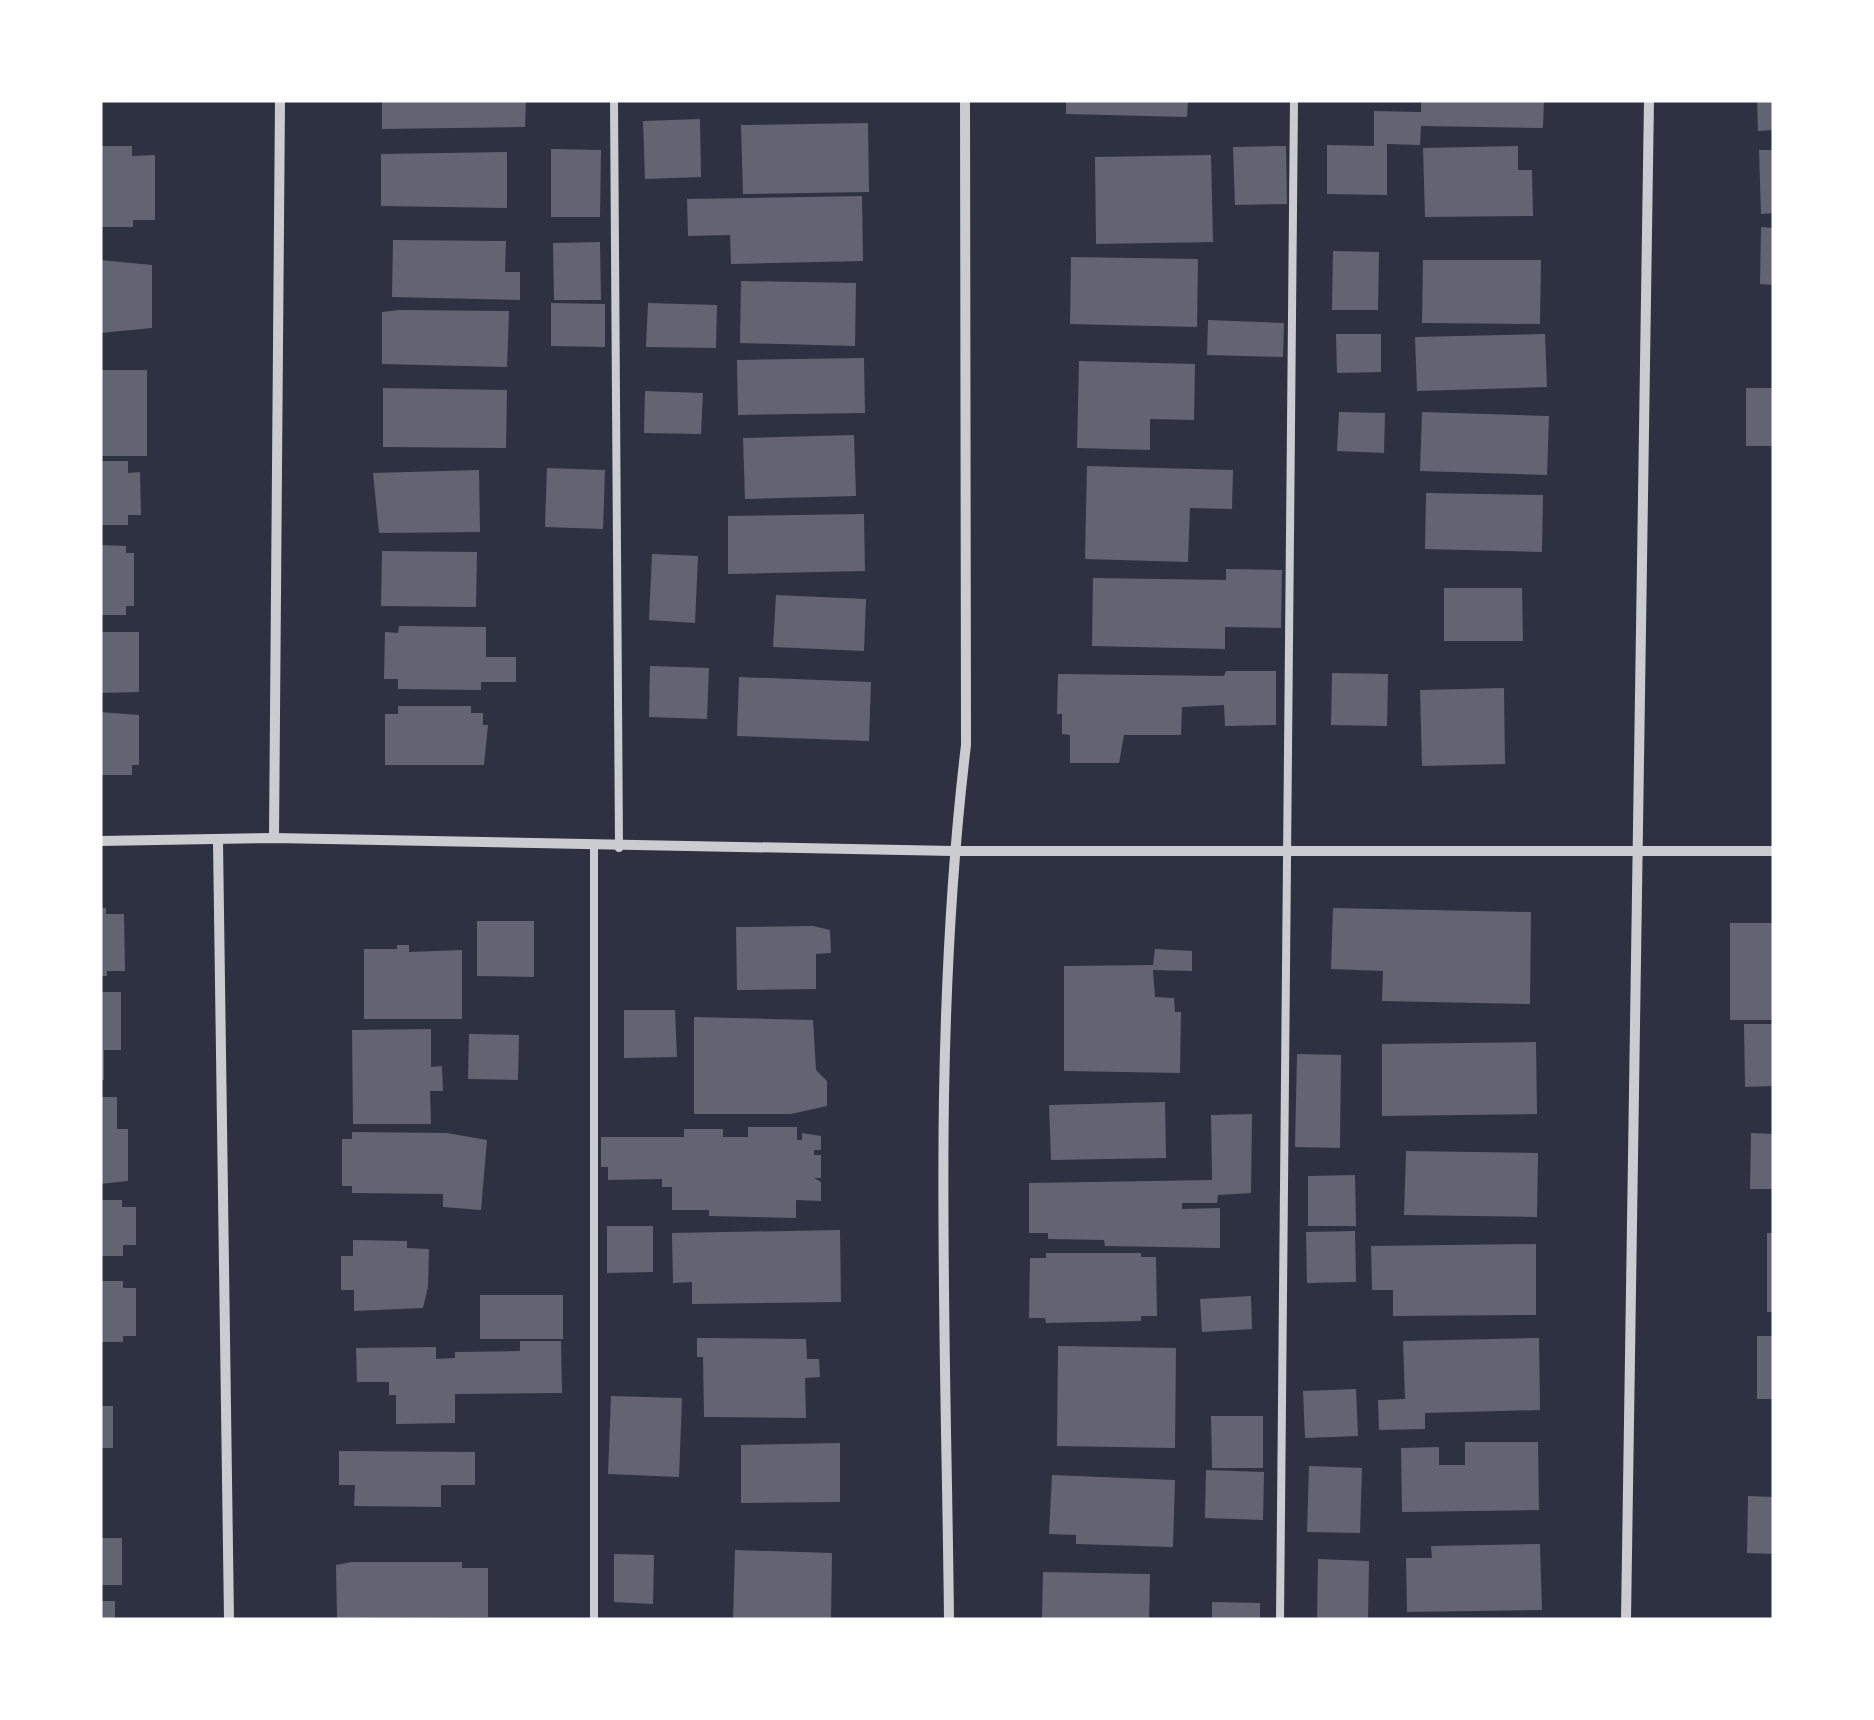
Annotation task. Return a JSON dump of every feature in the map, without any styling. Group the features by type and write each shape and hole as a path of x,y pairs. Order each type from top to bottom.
{"street":[{"path":"274,838 280,100"},
{"path":"949,1620 944,1030 953,852 966,746 966,100"},
{"path":"1626,1620 1649,100"},
{"path":"100,841 274,838 953,852 1774,851"},
{"path":"218,841 229,1620"}],"lane":[{"path":"614,100 619,848"},
{"path":"1280,1620 1284,852 1294,100"},
{"path":"594,844 594,1620"}],"building":[{"path":"382,100 526,100 525,127 382,129"},
{"path":"1066,100 1188,100 1187,117 1066,114"},
{"path":"1421,100 1544,100 1543,128 1421,126 1420,145 1387,144 1387,195 1327,194 1327,145 1374,146 1374,111 1421,112"},
{"path":"1757,100 1774,100 1774,130 1758,131"},
{"path":"700,119 701,177 645,179 643,121"},
{"path":"868,123 869,192 743,194 741,125"},
{"path":"100,146 132,146 132,156 155,155 155,220 133,220 133,227 100,227"},
{"path":"1286,146 1287,204 1235,205 1233,147"},
{"path":"1518,146 1518,170 1532,170 1533,216 1425,217 1423,148"},
{"path":"551,149 601,150 600,217 551,217"},
{"path":"1759,150 1774,150 1774,213 1761,214"},
{"path":"507,152 507,208 381,206 381,154"},
{"path":"1211,155 1213,242 1096,244 1095,157"},
{"path":"862,196 863,261 731,264 730,235 688,236 687,199"},
{"path":"1761,227 1774,228 1774,285 1760,284"},
{"path":"393,240 506,241 505,272 520,272 520,300 392,297"},
{"path":"600,242 601,300 554,300 553,243"},
{"path":"1333,251 1379,252 1378,310 1332,310"},
{"path":"1071,257 1198,259 1197,327 1070,324"},
{"path":"100,260 152,265 152,328 100,333"},
{"path":"1423,260 1541,260 1540,324 1422,323"},
{"path":"741,281 856,283 855,346 740,343"},
{"path":"551,303 605,304 605,347 551,346"},
{"path":"648,303 717,305 716,348 646,347"},
{"path":"509,311 507,367 382,364 382,312"},
{"path":"1208,320 1284,323 1283,357 1207,355"},
{"path":"1336,334 1381,334 1381,372 1337,373"},
{"path":"1545,334 1547,387 1417,391 1415,337"},
{"path":"864,358 865,413 738,415 737,360"},
{"path":"1079,361 1195,364 1194,420 1150,419 1150,450 1077,448"},
{"path":"100,370 147,370 147,456 100,456"},
{"path":"383,388 507,390 506,448 383,447"},
{"path":"1746,388 1774,388 1774,446 1746,446"},
{"path":"645,391 703,393 701,434 644,433"},
{"path":"1339,412 1385,413 1384,453 1337,451"},
{"path":"1422,412 1549,416 1547,475 1420,471"},
{"path":"854,435 856,496 745,499 743,438"},
{"path":"100,461 128,461 128,473 140,472 141,515 128,515 128,525 100,525"},
{"path":"1087,466 1233,470 1232,509 1190,508 1188,562 1085,559"},
{"path":"547,468 605,470 603,529 545,527"},
{"path":"479,470 480,532 379,533 373,473"},
{"path":"1426,493 1543,495 1542,552 1425,549"},
{"path":"864,514 865,571 728,574 728,516"},
{"path":"100,545 126,546 126,553 134,553 134,606 126,606 126,615 100,615"},
{"path":"382,551 477,552 476,607 381,606"},
{"path":"652,554 698,556 695,623 649,620"},
{"path":"1226,569 1282,570 1281,628 1225,627 1225,649 1092,646 1093,578 1226,580"},
{"path":"1444,588 1522,588 1523,641 1444,641"},
{"path":"776,595 866,599 864,651 773,647"},
{"path":"399,626 486,627 486,657 516,657 516,682 481,682 481,690 398,689 398,679 384,679 385,632 398,633"},
{"path":"100,632 139,632 139,692 100,693"},
{"path":"650,666 709,668 707,719 649,717"},
{"path":"1226,671 1276,671 1276,725 1225,726 1224,705 1182,707 1181,735 1124,735 1119,763 1070,763 1070,735 1062,734 1062,714 1057,714 1058,674 1224,676"},
{"path":"1332,673 1388,674 1387,726 1331,725"},
{"path":"739,677 871,682 869,741 737,736"},
{"path":"1504,688 1505,764 1422,766 1420,690"},
{"path":"398,706 471,706 471,713 483,713 483,725 488,725 484,765 385,765 385,714 398,714"},
{"path":"100,712 139,715 139,765 132,765 132,775 100,775"},
{"path":"100,908 106,908 106,914 124,914 125,971 107,971 107,976 100,976"},
{"path":"1333,908 1531,912 1530,1004 1382,1001 1383,971 1331,969"},
{"path":"477,921 534,921 534,977 477,976"},
{"path":"1730,923 1774,923 1774,1020 1730,1020"},
{"path":"813,926 830,930 831,953 816,954 816,989 737,990 736,927"},
{"path":"397,945 409,945 409,952 462,950 462,1019 364,1019 364,949 397,949"},
{"path":"1155,949 1192,951 1192,971 1153,970 1155,997 1174,998 1175,1012 1181,1012 1180,1073 1064,1071 1064,966 1153,965"},
{"path":"100,992 121,992 121,1050 104,1050 104,1080 100,1080"},
{"path":"624,1010 675,1010 677,1057 624,1058"},
{"path":"694,1017 813,1020 816,1070 827,1081 827,1106 791,1114 694,1114"},
{"path":"1744,1024 1774,1024 1774,1086 1745,1087"},
{"path":"431,1029 431,1067 442,1066 443,1091 430,1091 431,1124 353,1124 352,1030"},
{"path":"469,1034 519,1035 518,1080 468,1079"},
{"path":"1536,1042 1537,1114 1382,1116 1382,1044"},
{"path":"1297,1054 1341,1055 1340,1148 1295,1147"},
{"path":"100,1097 117,1097 117,1129 128,1129 128,1181 100,1184"},
{"path":"1165,1102 1166,1158 1051,1160 1049,1105"},
{"path":"1252,1114 1251,1193 1218,1195 1217,1203 1182,1203 1182,1209 1220,1208 1220,1248 1105,1246 1104,1240 1048,1239 1048,1233 1029,1233 1029,1183 1212,1180 1211,1115"},
{"path":"748,1127 797,1127 797,1140 802,1140 802,1133 821,1136 821,1150 814,1150 814,1155 821,1155 821,1178 814,1178 821,1182 821,1201 796,1200 796,1218 709,1216 709,1210 672,1210 672,1187 662,1187 662,1179 608,1180 608,1167 601,1167 601,1137 684,1137 684,1129 723,1129 723,1137 748,1137"},
{"path":"352,1132 447,1133 487,1140 481,1210 443,1207 443,1194 352,1193 352,1186 342,1186 342,1139 352,1139"},
{"path":"1751,1133 1774,1134 1774,1189 1750,1189"},
{"path":"1406,1151 1538,1153 1537,1217 1404,1215"},
{"path":"1355,1175 1356,1226 1308,1226 1308,1176"},
{"path":"100,1200 122,1200 122,1207 136,1207 136,1245 123,1245 123,1256 100,1256"},
{"path":"607,1226 653,1226 653,1272 607,1273"},
{"path":"840,1230 841,1302 692,1304 692,1282 673,1283 672,1233"},
{"path":"1355,1231 1356,1282 1307,1283 1306,1232"},
{"path":"1767,1233 1774,1233 1774,1312 1767,1312"},
{"path":"353,1240 407,1241 407,1248 429,1249 423,1308 354,1311 354,1290 341,1290 341,1256 353,1256"},
{"path":"1536,1244 1536,1315 1393,1316 1393,1290 1372,1290 1371,1246"},
{"path":"1046,1253 1141,1253 1141,1257 1156,1257 1157,1316 1141,1316 1141,1321 1046,1323 1045,1318 1029,1318 1030,1258 1046,1258"},
{"path":"100,1281 123,1281 123,1288 136,1288 136,1336 123,1336 123,1342 100,1342"},
{"path":"480,1295 563,1295 563,1339 480,1339"},
{"path":"1251,1296 1252,1329 1202,1332 1200,1299"},
{"path":"1757,1336 1774,1336 1774,1399 1757,1399"},
{"path":"697,1338 806,1339 807,1359 819,1359 820,1377 805,1378 806,1418 704,1417 703,1357 697,1357"},
{"path":"1539,1338 1540,1410 1425,1413 1425,1429 1379,1430 1378,1400 1405,1399 1403,1341"},
{"path":"520,1341 561,1341 562,1393 455,1394 455,1423 396,1424 396,1395 389,1395 389,1382 357,1382 356,1348 436,1347 436,1359 455,1358 455,1352 520,1351"},
{"path":"1058,1346 1176,1348 1175,1448 1057,1446"},
{"path":"1356,1389 1358,1436 1305,1438 1303,1391"},
{"path":"611,1396 682,1398 679,1477 608,1474"},
{"path":"100,1406 113,1406 113,1448 100,1448"},
{"path":"1211,1416 1263,1416 1263,1468 1212,1468"},
{"path":"1465,1442 1538,1442 1539,1510 1402,1512 1401,1448 1439,1447 1439,1465 1465,1465"},
{"path":"840,1443 840,1502 741,1503 741,1445"},
{"path":"339,1451 475,1452 475,1485 441,1485 441,1507 354,1506 355,1485 339,1485"},
{"path":"1309,1466 1362,1468 1360,1533 1307,1532"},
{"path":"1206,1470 1264,1472 1263,1520 1205,1518"},
{"path":"1052,1475 1175,1480 1173,1547 1076,1544 1076,1535 1049,1534"},
{"path":"1748,1496 1774,1497 1774,1554 1747,1553"},
{"path":"100,1538 122,1538 122,1585 100,1585"},
{"path":"1540,1544 1542,1610 1407,1612 1406,1558 1432,1558 1431,1546"},
{"path":"735,1550 832,1553 831,1620 733,1620"},
{"path":"614,1554 654,1555 653,1604 614,1602"},
{"path":"1318,1559 1369,1561 1368,1620 1317,1619"},
{"path":"462,1562 462,1568 488,1568 488,1617 337,1618 336,1565"},
{"path":"1043,1572 1150,1574 1149,1620 1042,1620"},
{"path":"100,1601 115,1601 115,1620 100,1620"},
{"path":"1212,1602 1260,1603 1260,1620 1212,1620"}]}
